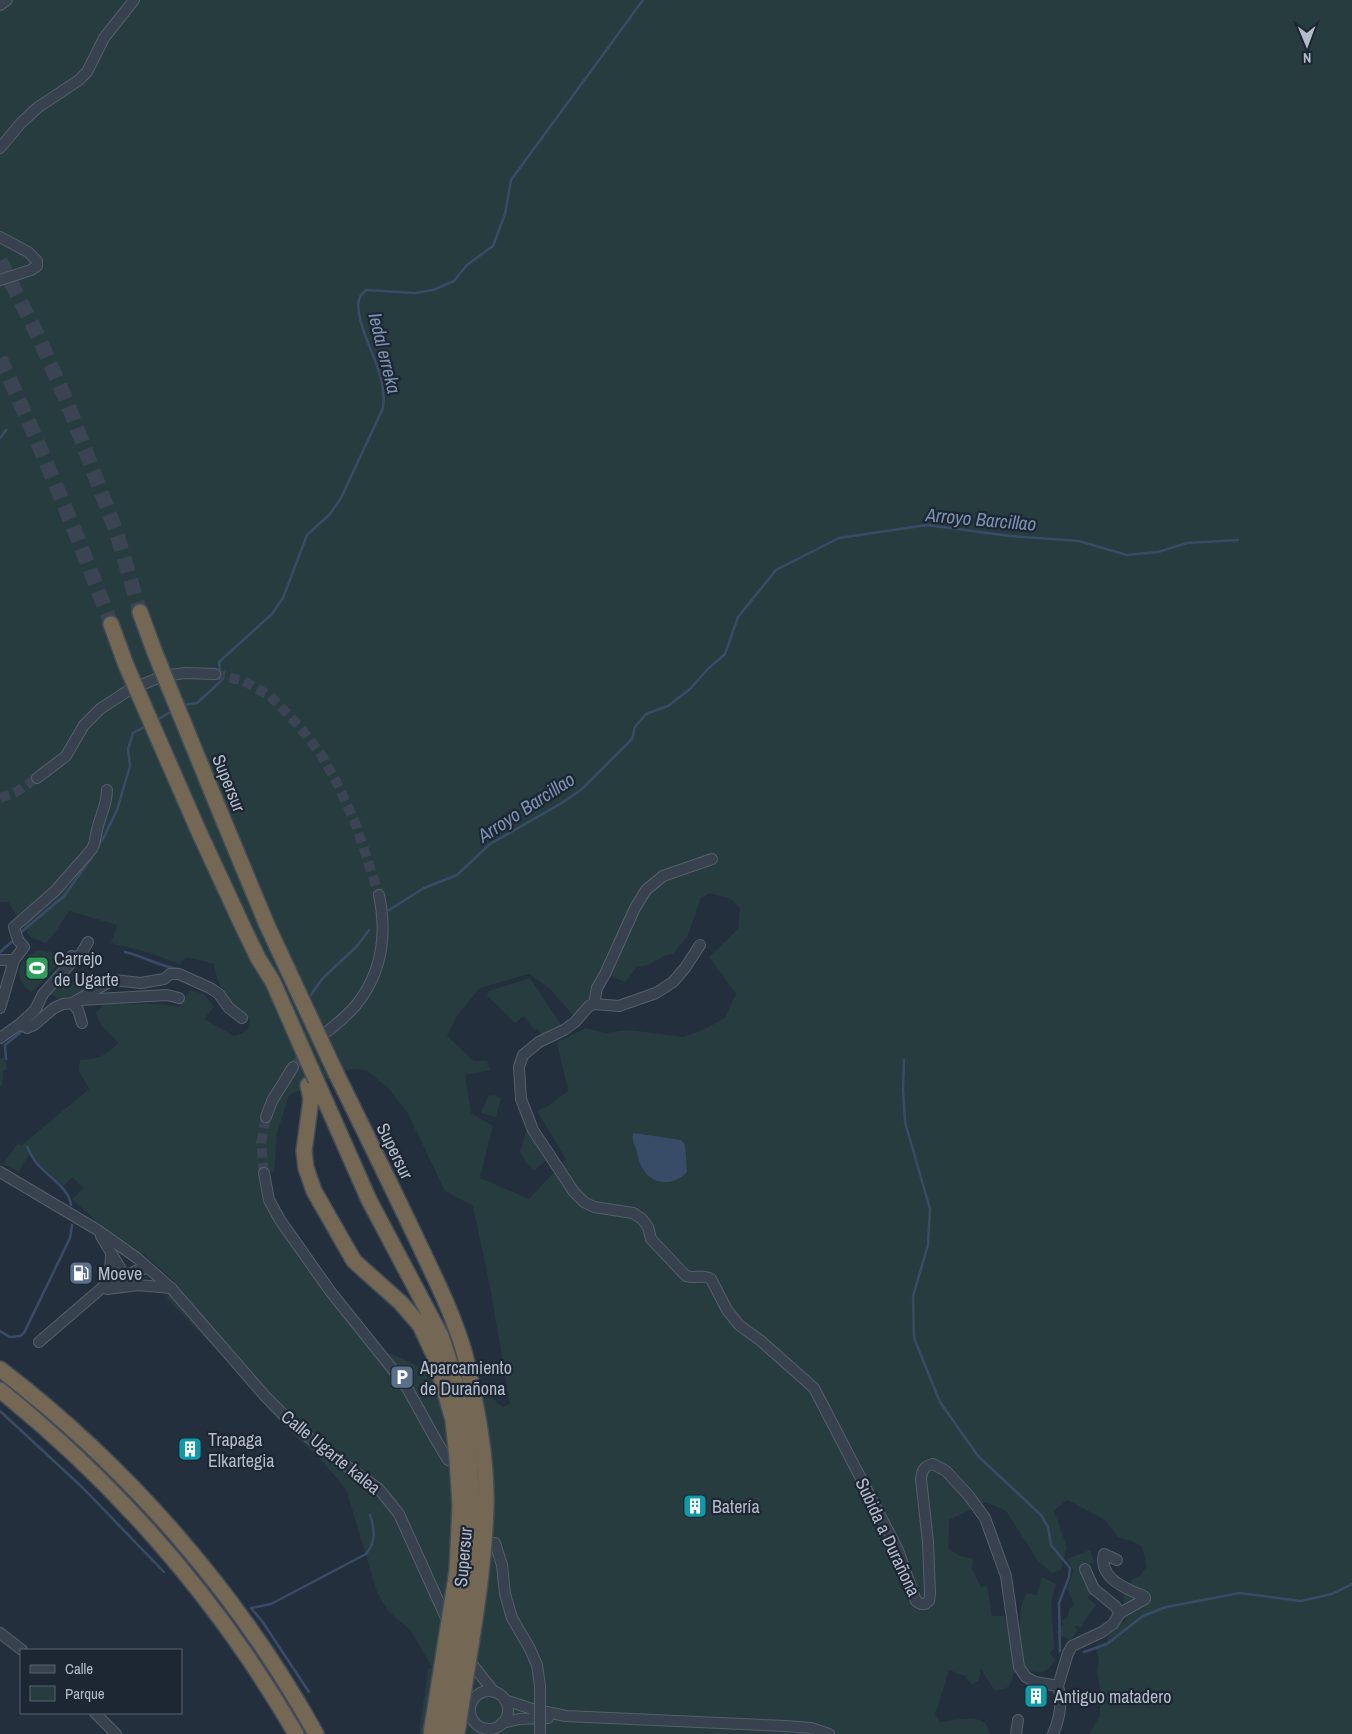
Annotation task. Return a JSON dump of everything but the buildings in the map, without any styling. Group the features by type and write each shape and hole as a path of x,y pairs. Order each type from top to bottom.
{"highway":[{"name":"Supersur","path":"140,612 267,925 334,1071 394,1189 454,1319 465,1355 476,1405 483,1457 486,1503 483,1563 456,1734"},
{"name":"Supersur","path":"111,624 126,665 258,958 265,984 369,1200 441,1336 442,1357 462,1406 469,1457 472,1504 469,1567 443,1734"},
{"path":"312,1083 304,1151 306,1168 314,1191 354,1261 401,1304 420,1325 442,1357 453,1420 460,1505 457,1571 431,1734"},
{"path":"0,1369 39,1400 91,1446 124,1478 183,1543 248,1626 287,1685 316,1734"},
{"path":"0,1390 86,1465 131,1510 170,1554 229,1630 296,1734"}],"street":[{"path":"0,5 7,0"},
{"path":"0,148 21,122 37,108 79,80 87,72 104,38 134,0"},
{"path":"0,237 28,252 37,261 37,266 31,270 0,280"},
{"path":"37,778 66,756 84,725 100,709 129,690 163,676 185,673 215,674"},
{"path":"0,1008 14,960 24,947 14,927 55,891 92,849 96,842 97,829 107,800 108,790"},
{"path":"700,946 673,982 656,993 619,1006 594,1004 597,988 635,908 646,890 663,876 712,859"},
{"path":"328,1031 356,1004 368,988 377,968 383,931 379,896"},
{"path":"0,1038 20,1024 35,1010 43,994 71,960 81,954 88,942"},
{"path":"0,960 14,960"},
{"path":"74,1002 113,980 141,983 164,979 170,974 179,974 219,994 229,1008 242,1018"},
{"path":"20,1024 26,1028 34,1025 54,1008 74,1002 167,995 178,998"},
{"path":"74,1002 82,1023"},
{"name":"Subida a Durañona","path":"594,1004 589,1006 575,1022 564,1030 539,1042 523,1055 519,1067 521,1099 533,1130 584,1202 594,1207 633,1213 642,1219 648,1227 651,1238 686,1276 692,1278 707,1276 711,1279 727,1310 739,1325 758,1345 814,1388 898,1550 916,1601 921,1604 929,1601 930,1594 928,1542 921,1479 922,1470 927,1465 933,1464 946,1471 969,1496 985,1518 1006,1576 1019,1667 1026,1677 1036,1682 1058,1686"},
{"path":"266,1117 272,1100 293,1067"},
{"name":"Calle Ugarte kalea","path":"0,1172 96,1229 126,1250 167,1284 265,1396 294,1425 325,1451 379,1489 399,1514 443,1609 451,1633 463,1653 494,1692"},
{"path":"264,1173 269,1200 280,1220 330,1290 406,1386 448,1460"},
{"path":"96,1229 111,1250 125,1276 135,1286"},
{"path":"104,1286 108,1280 111,1267 111,1250"},
{"path":"126,1250 144,1269 167,1284"},
{"path":"39,1342 104,1286 144,1269"},
{"path":"135,1286 144,1274 144,1269"},
{"path":"94,1294 111,1288 167,1284"},
{"path":"495,1543 502,1565 512,1618 537,1665 540,1686 540,1734"},
{"path":"1053,1734 1059,1711 1060,1692 1058,1686 1068,1652 1072,1646 1102,1632 1113,1624 1120,1613 1145,1599 1145,1597 1118,1584 1107,1573 1102,1562 1104,1554 1117,1560"},
{"path":"1085,1569 1094,1589 1115,1606 1120,1613"},
{"path":"0,1633 21,1649"},
{"path":"462,1734 472,1702 463,1653"},
{"path":"472,1702 481,1693 494,1692 505,1700 532,1709 566,1716 785,1726 811,1728 829,1734"},
{"path":"502,1723 508,1712 505,1700"},
{"path":"470,1712 476,1723 486,1728"},
{"path":"96,1714 116,1734"},
{"path":"477,1734 486,1728 519,1719 559,1718 566,1716"},
{"path":"1016,1734 1018,1720"}],"green space":[{"path":"0,0 1352,0 1352,1734 1089,1734 1100,1716 1100,1691 1097,1670 1099,1659 1095,1646 1107,1641 1110,1634 1126,1619 1123,1595 1132,1579 1140,1576 1147,1566 1142,1547 1132,1541 1118,1537 1104,1519 1067,1500 1054,1511 1067,1547 1061,1570 1052,1573 1039,1562 1006,1511 986,1502 949,1520 949,1549 960,1556 973,1559 972,1569 981,1587 987,1586 992,1616 1004,1616 1008,1626 1015,1671 1009,1687 995,1691 981,1669 979,1680 972,1685 965,1676 949,1670 935,1715 940,1722 977,1719 983,1722 990,1734 419,1734 428,1669 432,1667 411,1631 388,1611 377,1592 346,1489 322,1461 273,1415 227,1361 167,1298 174,1281 146,1256 97,1222 72,1199 84,1188 72,1177 63,1186 29,1154 19,1172 3,1164 18,1143 22,1145 89,1089 79,1071 80,1060 101,1056 118,1043 97,1018 96,1013 101,1007 107,1004 159,1004 179,1007 190,990 204,994 214,1007 204,1019 234,1036 247,1031 250,1020 224,993 214,964 186,957 180,964 143,951 111,943 117,925 69,911 46,943 30,937 8,902 0,902","holes":["710,893 731,899 740,908 738,929 709,957 736,994 725,1018 703,1030 683,1037 629,1030 605,1033 586,1028 557,1042 568,1091 548,1106 537,1111 566,1159 529,1199 480,1178 493,1126 471,1113 465,1075 491,1070 487,1061 474,1061 447,1036 458,1014 480,988 529,974 550,989 573,1015 590,1000 592,986 600,971 625,982 637,967 648,965 666,955 673,954 687,937 701,898","351,1069 366,1070 388,1088 407,1112 445,1191 473,1206 491,1292 510,1404 503,1407 486,1393 394,1355 370,1348 291,1245 279,1223 261,1172 274,1172 277,1133 289,1095"]},
{"name":"Carrejo de Ugarte","path":"41,950 60,956 57,965 32,992 21,981 20,968 22,962 27,957"},
{"path":"530,978 562,1026 543,1038 538,1029 534,1030 524,1016 515,1023 487,996 489,991"},
{"path":"82,979 87,988 61,1001 50,993 61,981 65,984"},
{"path":"4,1057 7,1069 3,1071 2,1086 0,1087 0,1058"},
{"path":"494,1095 501,1098 496,1117 481,1113 488,1096"},
{"path":"527,1128 548,1159 534,1170 527,1164 520,1152"},
{"path":"1090,1550 1094,1562 1081,1569 1092,1594 1087,1597 1096,1605 1080,1628 1077,1625 1075,1627 1078,1630 1070,1641 1056,1632 1064,1624 1062,1621 1068,1616 1069,1609 1074,1605 1067,1589 1074,1571 1067,1559"},
{"path":"1042,1577 1056,1584 1051,1602 1054,1648 1050,1653 1055,1660 1048,1669 1043,1672 1037,1672 1030,1670 1021,1660 1019,1637 1022,1603 1027,1593 1037,1595"}],"water":[{"path":"633,1133 681,1140 685,1145 687,1172 681,1177 668,1182 654,1180 639,1162"}],"waterway":[{"name":"Iedal erreka","path":"183,705 197,703 221,681 219,662 272,614 283,598 307,535 330,514 341,498 383,408 384,402 380,376 360,320 359,302 361,295 366,290 415,293 433,290 454,281 467,265 493,246 505,214 511,180 643,0"},
{"path":"0,438 6,430"},
{"name":"Arroyo Barcillao","path":"389,910 424,888 457,875 490,844 581,790 632,739 635,727 646,714 668,706 690,689 725,654 738,617 776,570 839,538 927,525 1010,536 1079,541 1127,555 1158,552 1187,543 1238,540"},
{"name":"Iedal erreka","path":"157,720 174,710"},
{"name":"Iedal erreka","path":"97,848 117,810 130,766 128,749 133,733 148,725"},
{"path":"19,934 64,896 92,857"},
{"name":"Arroyo Barcillao","path":"311,995 322,979 357,946 369,930"},
{"path":"0,952 14,940"},
{"name":"Arroyo Barcillao","path":"125,952 179,969"},
{"name":"Arroyo Barcillao","path":"33,1020 42,1009 42,1006"},
{"name":"Arroyo Barcillao","path":"6,1059 5,1045 21,1032"},
{"path":"904,1060 905,1122 930,1209 928,1245 913,1296 914,1338 940,1402 978,1456 1041,1515 1048,1527 1051,1545 1070,1568 1069,1577 1059,1603 1060,1651"},
{"name":"Arroyo Barcillao","path":"27,1147 39,1166 66,1192 71,1205"},
{"name":"Arroyo Barcillao","path":"0,1331 10,1337 20,1336 24,1333 70,1238 72,1225"},
{"path":"0,1411 83,1488 164,1572"},
{"path":"309,1692 262,1621 251,1608 271,1604 366,1554 372,1545 374,1536 370,1515"},
{"path":"1084,1652 1107,1644 1143,1616 1166,1607 1240,1593 1301,1601 1332,1594 1352,1584"}],"tunnel":[{"path":"0,261 38,336 67,402 116,531 140,612"},
{"path":"0,358 58,490 111,624"},
{"path":"215,674 244,681 270,696 298,725 321,754 337,783 356,825 379,895"},
{"path":"0,798 16,792 37,778"},
{"path":"293,1067 324,1036"},
{"path":"264,1173 261,1143 266,1117"}],"place":[{"name":"Carrejo de Ugarte","path":"37,968"},
{"name":"Moeve","path":"81,1273"},
{"name":"Aparcamiento de Durañona","path":"402,1377"},
{"name":"Trapaga Elkartegia","path":"190,1449"},
{"name":"Batería","path":"695,1506"},
{"name":"Antiguo matadero","path":"1036,1696"}]}
